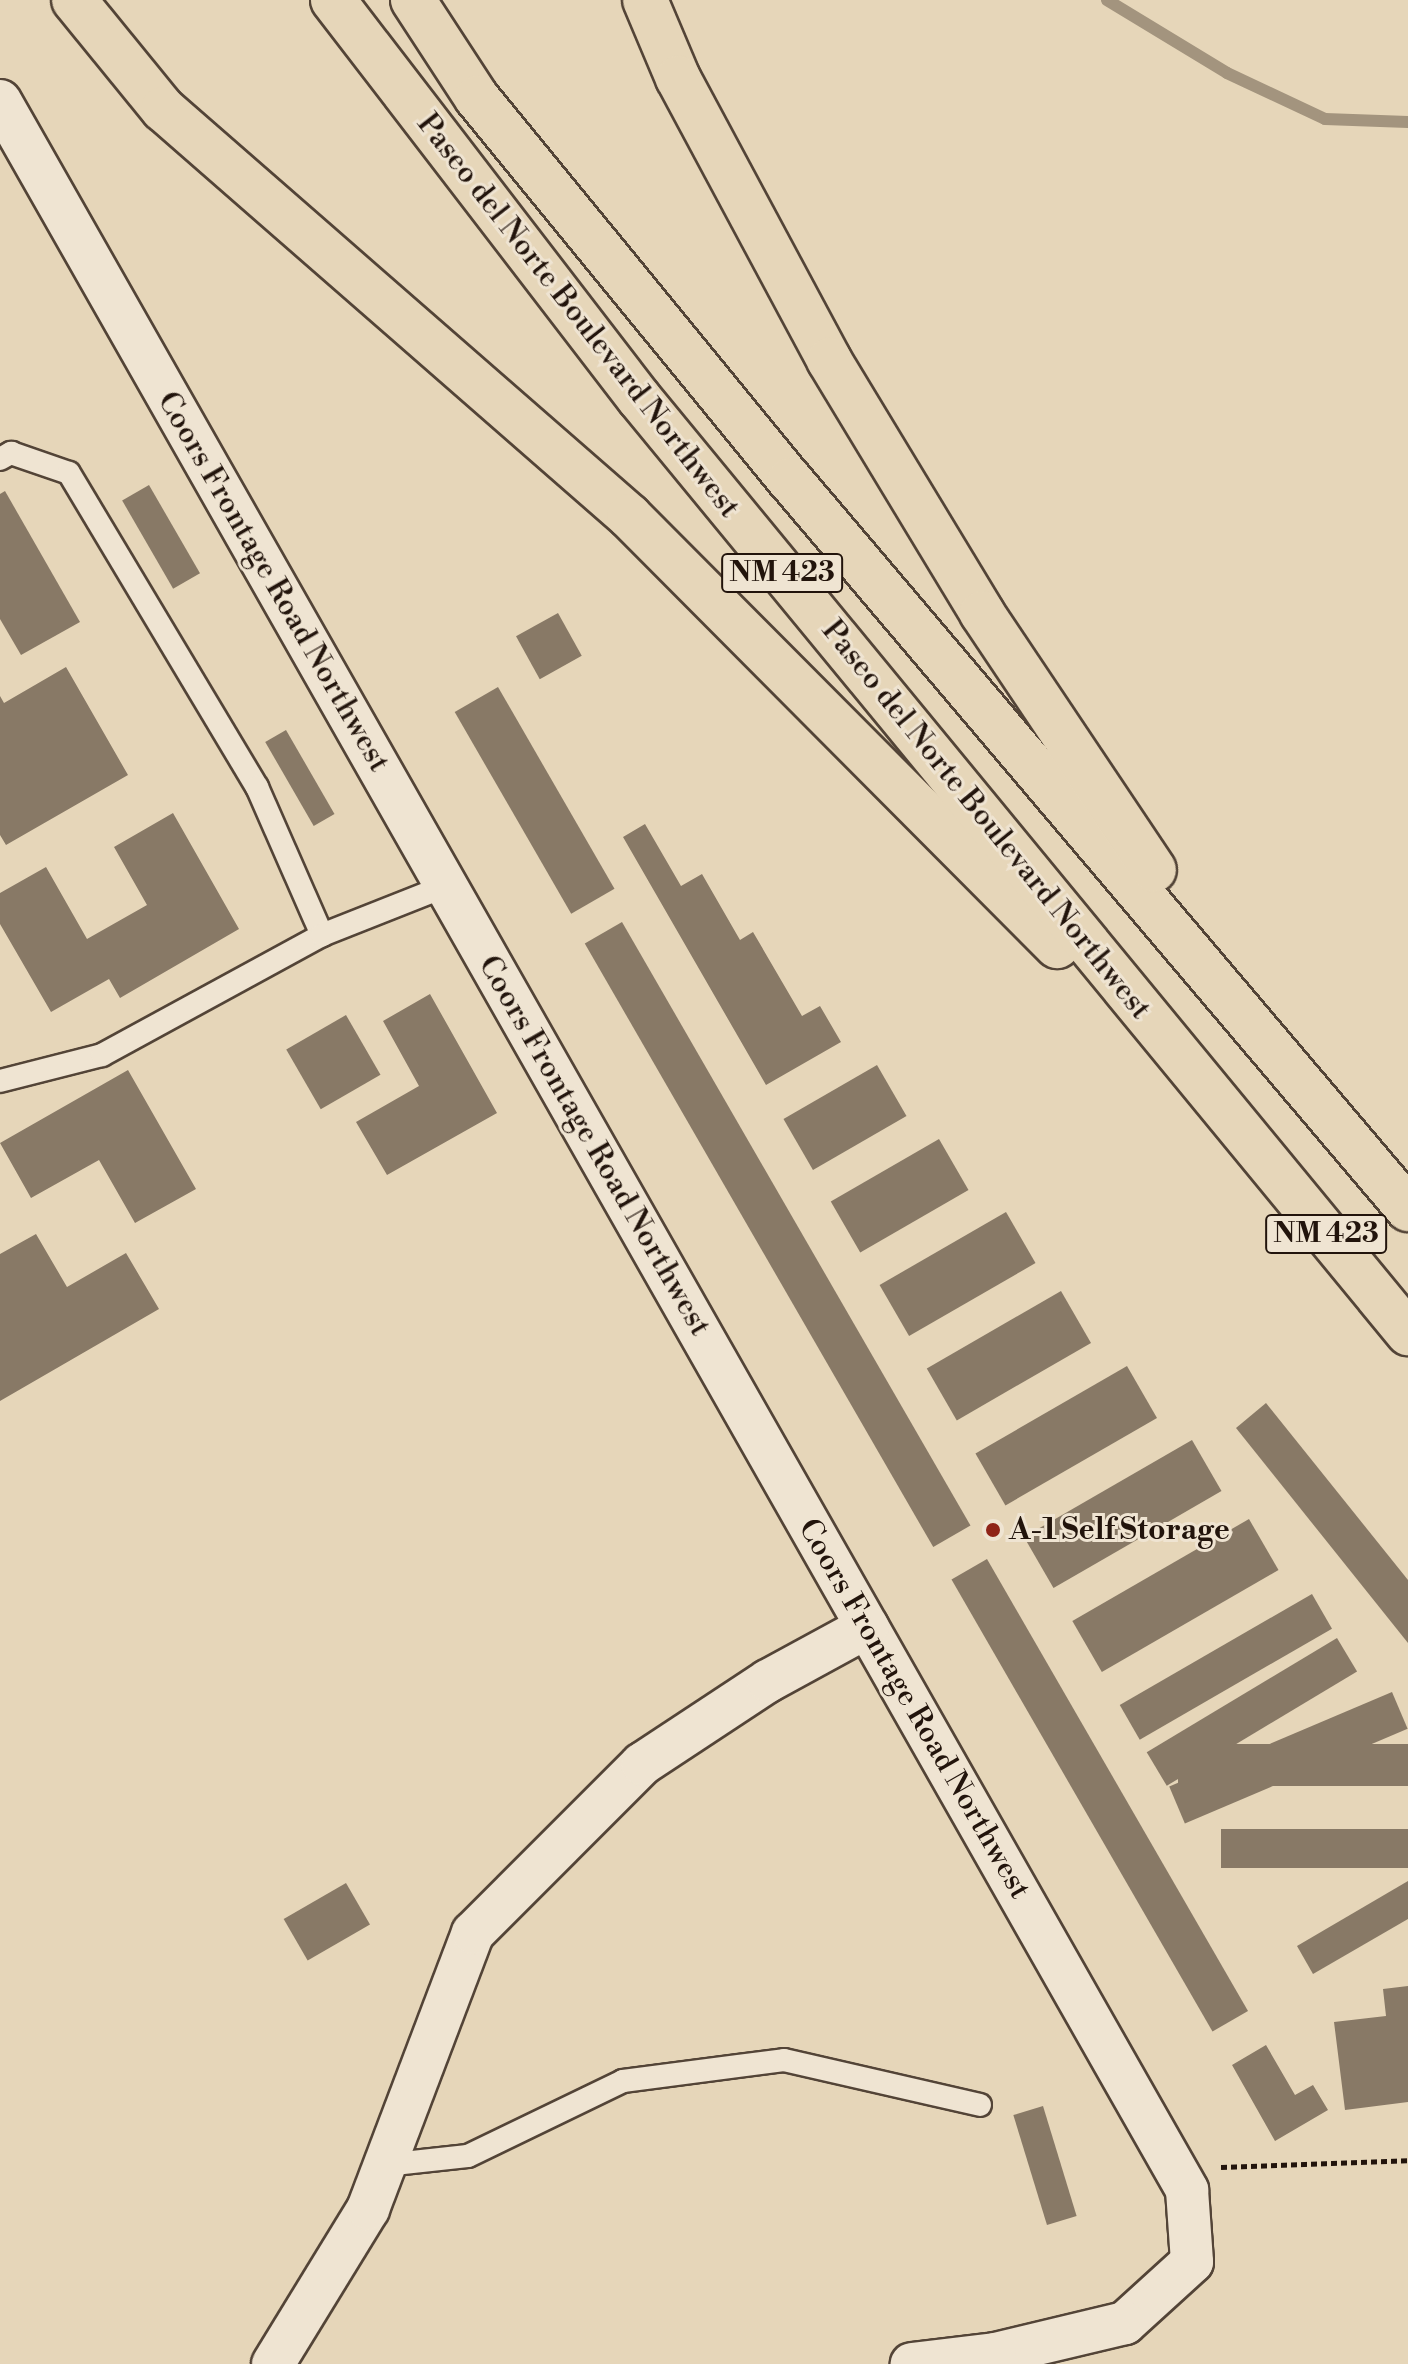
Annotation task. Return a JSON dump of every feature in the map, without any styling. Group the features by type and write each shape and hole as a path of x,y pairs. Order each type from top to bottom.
{"highway":[{"path":"74,0 163,109 629,516 1245,1135"},
{"name":"Paseo del Norte Boulevard Northwest","path":"333,0 639,398 1408,1333"},
{"name":"Paseo del Norte Boulevard Northwest","path":"413,0 477,98 790,480 1408,1209"},
{"path":"645,0 678,78 829,360 982,613 1266,1038"}],"street":[{"name":"Coors Frontage Road Northwest","path":"0,101 1181,2179"},
{"path":"273,2364 368,2209 473,1933 642,1764 768,1681 867,1627"},
{"path":"912,2364 995,2354 1125,2323 1192,2262 1181,2179"}],"lane":[{"path":"0,459 11,453 69,473 257,787 322,935"},
{"path":"0,1081 102,1055 322,935 446,886"},
{"path":"385,2165 468,2156 623,2081 784,2060 980,2105"}],"path":[{"path":"1181,2179 1408,2160"}],"building":[{"path":"149,485 200,573 173,589 122,500"},
{"path":"5,491 80,622 21,655 0,619 0,494"},
{"path":"558,613 582,656 540,679 516,636"},
{"path":"66,667 128,775 6,845 0,835 0,696 4,703"},
{"path":"498,687 614,889 571,914 455,712"},
{"path":"286,730 334,814 314,826 265,742"},
{"path":"173,813 239,929 120,998 109,979 51,1012 0,924 0,893 46,867 87,939 147,905 114,847"},
{"path":"645,824 681,886 702,874 740,940 753,932 802,1016 820,1006 841,1042 766,1085 623,837"},
{"path":"622,922 970,1526 933,1547 585,944"},
{"path":"430,994 497,1113 387,1175 356,1122 419,1086 383,1021"},
{"path":"346,1015 380,1075 321,1109 286,1050"},
{"path":"877,1065 907,1116 813,1170 783,1119"},
{"path":"128,1070 196,1189 135,1223 99,1160 31,1198 0,1143"},
{"path":"939,1139 968,1190 860,1253 831,1202"},
{"path":"1006,1212 1036,1263 909,1336 880,1285"},
{"path":"36,1234 67,1287 126,1253 159,1309 0,1401 0,1254"},
{"path":"1061,1291 1091,1343 957,1420 927,1368"},
{"path":"1127,1366 1157,1418 1005,1505 975,1454"},
{"path":"1266,1403 1408,1580 1408,1643 1236,1428"},
{"path":"1192,1440 1222,1491 1053,1588 1024,1537"},
{"path":"1249,1519 1278,1570 1102,1672 1072,1621"},
{"path":"987,1559 1248,2011 1212,2032 951,1580"},
{"path":"1312,1594 1332,1629 1140,1740 1120,1705"},
{"path":"1337,1638 1357,1671 1167,1786 1147,1752"},
{"path":"1392,1692 1408,1729 1185,1823 1169,1787"},
{"path":"1178,1744 1408,1744 1408,1786 1178,1786"},
{"path":"1221,1829 1408,1829 1408,1868 1221,1868"},
{"path":"1408,1881 1408,1919 1313,1974 1297,1946"},
{"path":"346,1883 370,1925 308,1961 284,1919"},
{"path":"1408,1986 1408,2102 1345,2110 1334,2022 1386,2016 1383,1989"},
{"path":"1266,2045 1295,2095 1313,2085 1328,2110 1275,2141 1232,2065"},
{"path":"1043,2106 1077,2216 1047,2225 1013,2115"}],"waterway":[{"path":"1107,0 1227,73 1325,119 1408,122"}],"place":[{"name":"A-1 Self Storage","path":"993,1530"}]}
